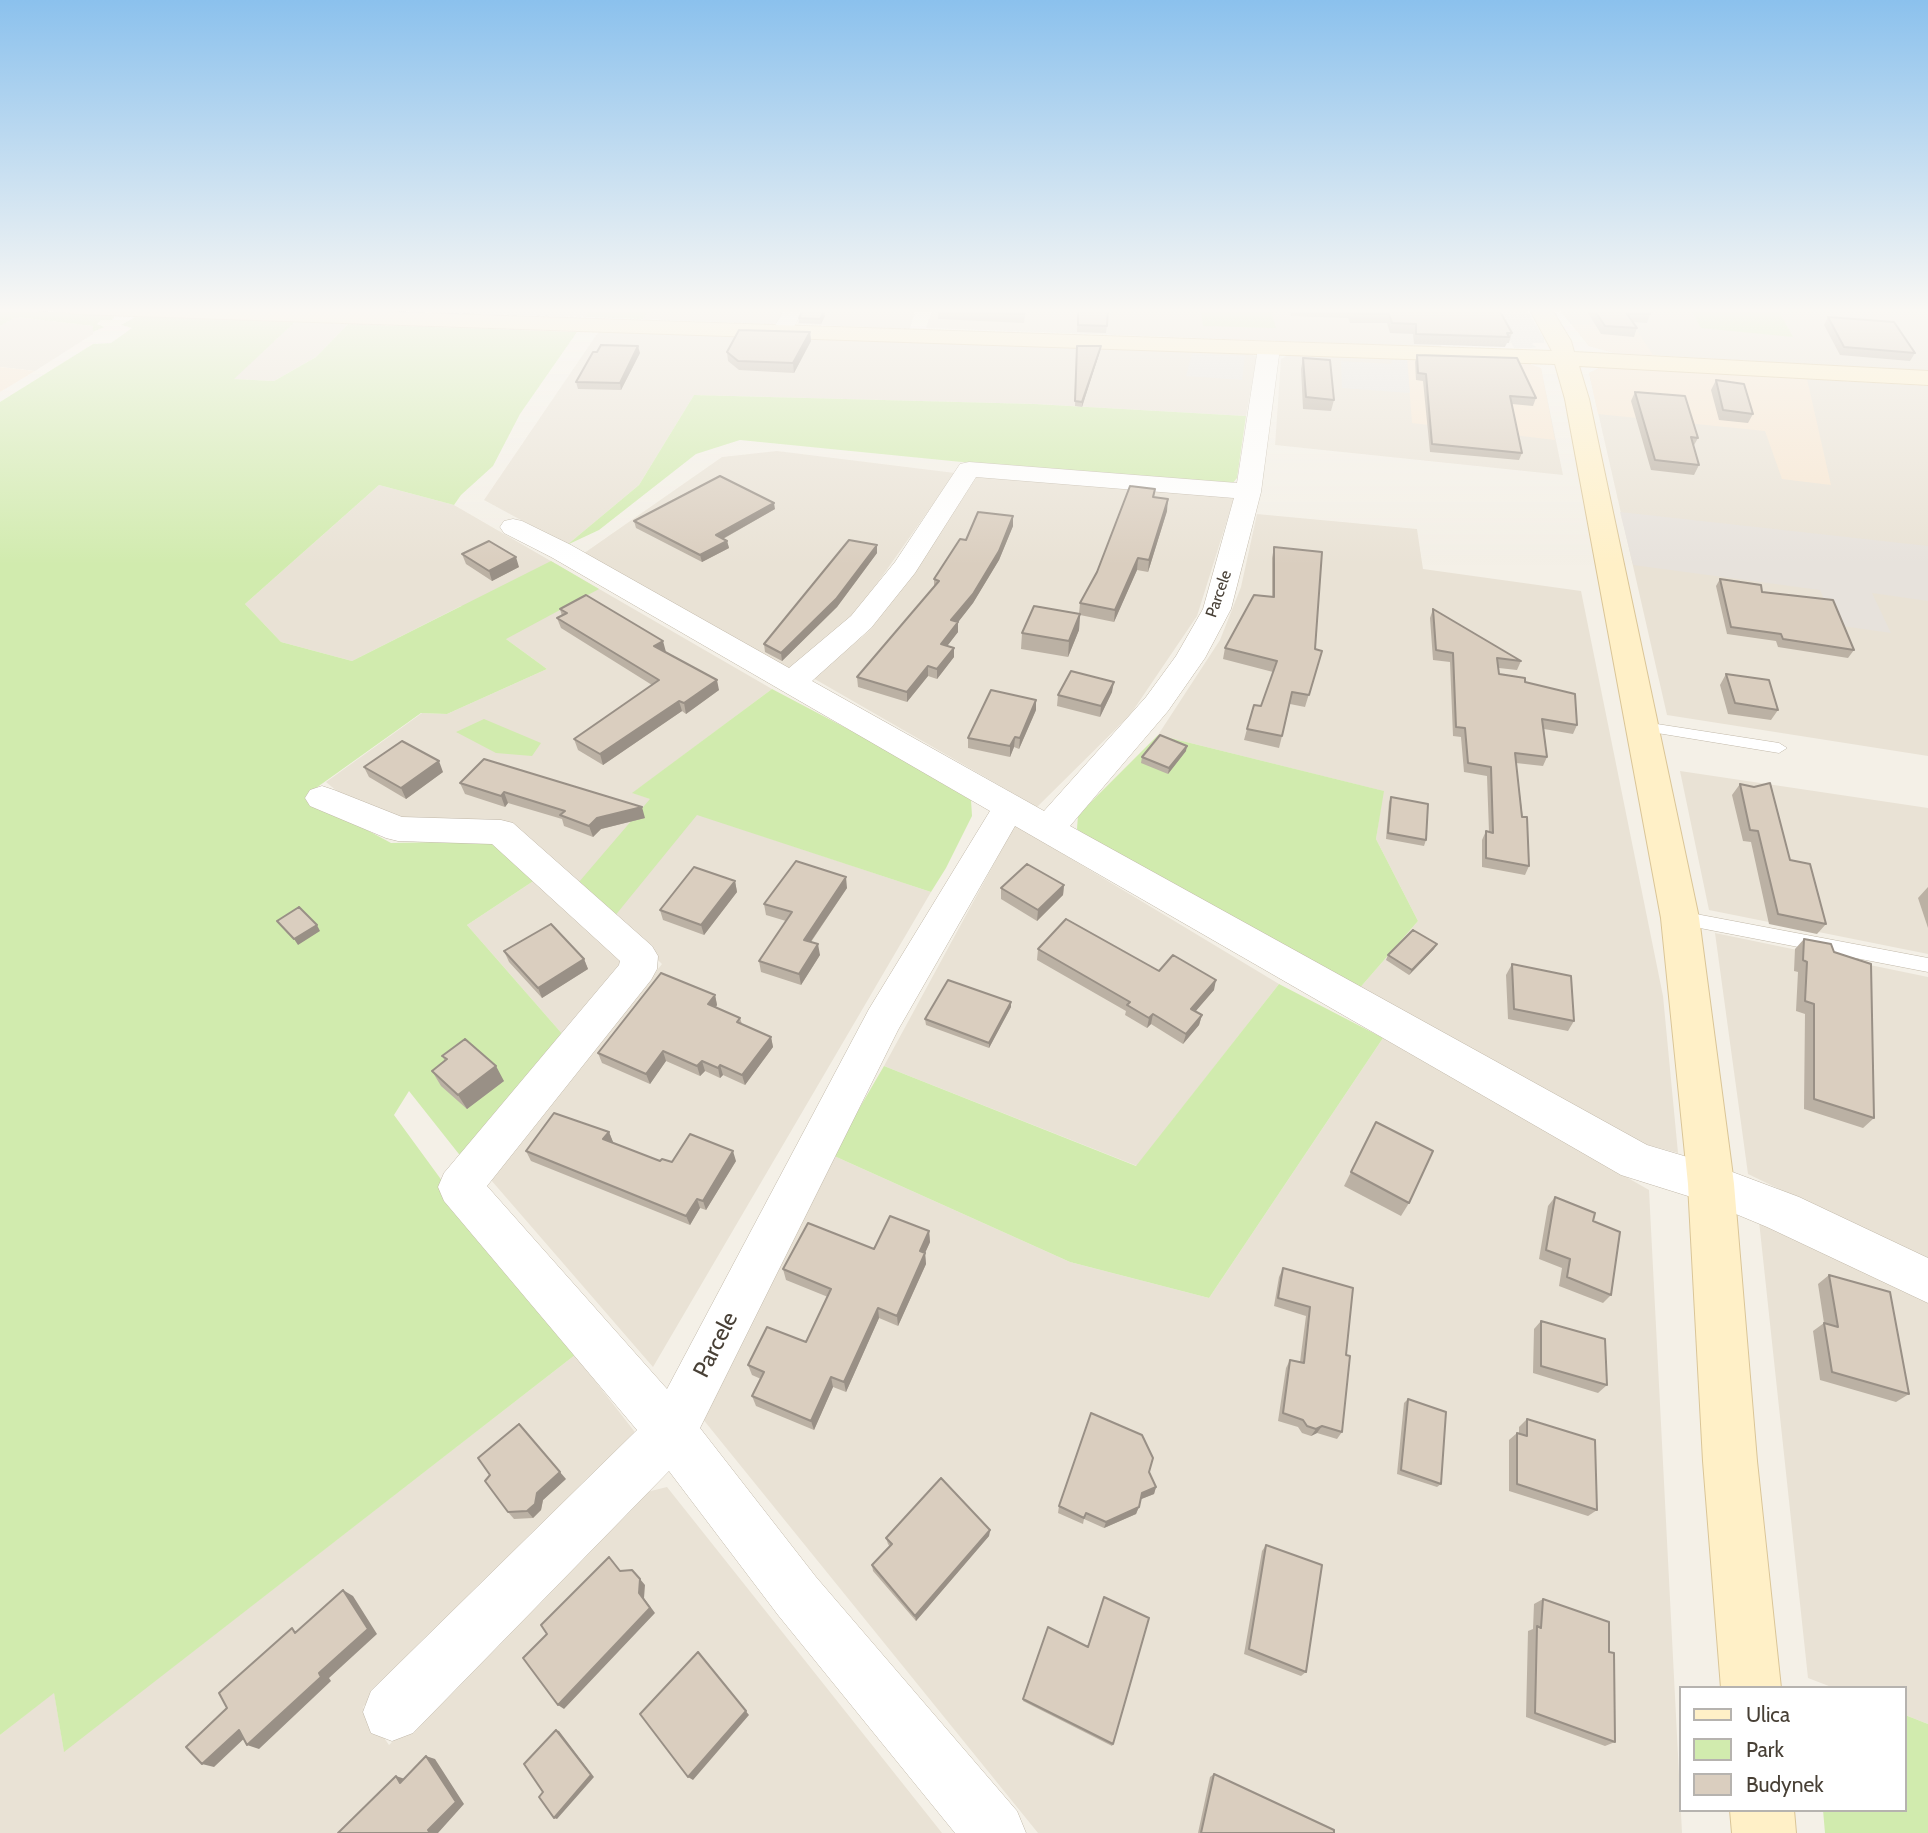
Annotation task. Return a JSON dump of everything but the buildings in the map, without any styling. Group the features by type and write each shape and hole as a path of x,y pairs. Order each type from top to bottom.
{"street":[{"name":"Parcele","path":"392,1712 671,1432 883,1020 1029,818 1157,704 1190,658 1217,610 1248,492 1262,394"},
{"path":"1574,394 1644,727 1680,918 1711,1184 1730,1461 1751,1686"},
{"path":"792,682 861,622 905,567 969,469 1248,492"},
{"path":"513,527 561,551 1636,1161 1711,1184 1783,1212 1928,1281"},
{"path":"322,798 398,829 501,832 639,956 638,969 460,1187 671,1432 797,1596 995,1833"},
{"path":"1762,1812 1764,1833"}],"lane":[{"path":"1644,727 1779,748"},
{"path":"1680,918 1928,965"}],"shaded area":[{"path":"556,394 1250,394 1246,416 1035,404 694,395 639,485 567,545 484,500"},
{"path":"1279,394 1546,394 1563,475 1275,445"},
{"path":"1410,394 1546,394 1555,440 1412,423"},
{"path":"1594,394 1928,394 1928,756 1667,715"},
{"path":"1594,394 1810,394 1831,485 1782,479 1765,431 1598,414"},
{"path":"777,451 955,473 852,619 791,671 580,556 722,457"},
{"path":"978,475 1234,498 1197,616 1130,715 1037,807 813,678 868,632 913,574"},
{"path":"379,485 454,505 772,689 633,793 931,892 653,1367 491,1180 662,964 579,882 510,822 402,820 344,797 326,782 422,713 447,714 547,669 461,606 352,661 281,642 245,604"},
{"path":"1620,512 1928,546 1928,601 1872,593 1891,633 1835,625 1820,590 1633,565"},
{"path":"1257,514 1417,529 1423,569 1581,591 1663,996 1678,1153 1630,1140 1358,990 1418,921 1376,839 1383,791 1158,735 1220,640 1241,587"},
{"path":"1680,771 1928,808 1928,954 1709,910"},
{"path":"1015,825 1279,984 1137,1166 884,1066"},
{"path":"538,878 626,962 564,1036 467,925"},
{"path":"1715,933 1928,977 1928,1261 1748,1174"},
{"path":"1383,1038 1649,1190 1682,1833 1038,1833 702,1418 832,1155 1070,1262 1209,1298"},
{"path":"1759,1221 1928,1302 1928,1724 1907,1716 1907,1686 1829,1686 1808,1678"},
{"path":"575,1355 641,1440 363,1707 389,1745 643,1493 667,1487 942,1833 0,1833 0,1735 54,1692 64,1751"}],"green space":[{"path":"14,394 534,394 520,414 493,466 461,495 454,505 379,485 245,604 281,642 352,661 551,561 599,589 506,639 547,669 447,714 421,713 309,793 328,809 391,843 496,841 538,878 467,925 564,1036 466,1163 409,1091 394,1115 502,1263 575,1355 64,1752 54,1693 0,1735 0,402"},
{"path":"694,395 1035,404 1246,416 1237,478 1232,484 1002,466 740,440 696,454 599,530 567,545 639,485"},
{"path":"772,689 865,738 971,800 972,816 931,892 697,815 614,917 579,882 650,799 632,793"},
{"path":"484,719 541,743 532,756 496,753 456,732"},
{"path":"1158,735 1384,791 1376,839 1418,921 1358,990 1093,844 1077,829 1078,815"},
{"path":"1279,984 1383,1038 1209,1298 1070,1262 832,1155 884,1066 1136,1166"},
{"path":"1907,1716 1928,1724 1928,1833 1825,1833 1823,1812 1907,1812"}]}
